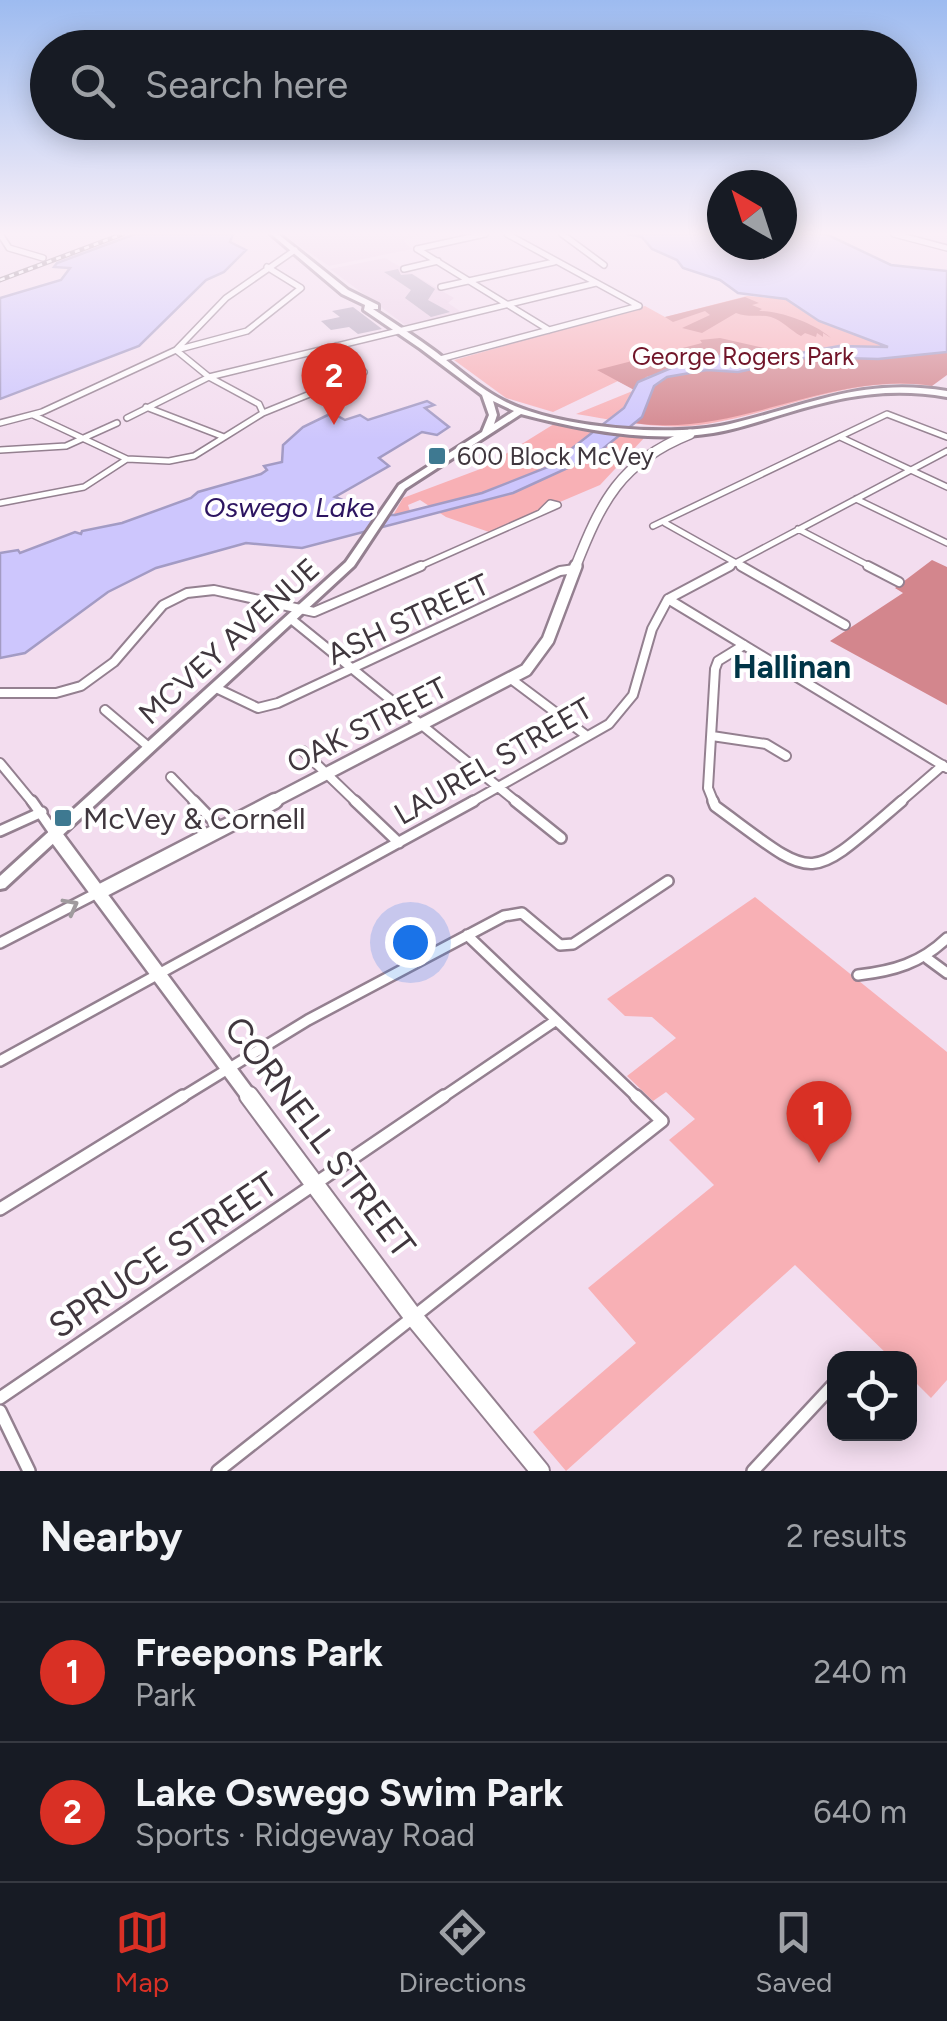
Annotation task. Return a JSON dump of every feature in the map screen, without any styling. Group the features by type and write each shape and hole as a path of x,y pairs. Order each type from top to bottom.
{"main road":[{"path":"365,303 486,393 520,410 564,420 651,433 690,434 877,389 910,388 947,394"},
{"path":"485,432 493,415 486,393"},
{"name":"MCVEY AVENUE","path":"0,884 357,557 406,484 520,410"}],"street":[{"path":"176,350 222,303"},
{"path":"0,423 33,416 176,350 250,329 266,318 277,303"},
{"path":"126,418 209,377 513,303"},
{"path":"442,360 639,306 633,303"},
{"path":"507,304 549,330"},
{"path":"33,416 127,459 182,459 263,412 285,407 364,372 336,346"},
{"path":"176,350 209,377 259,404 263,412"},
{"path":"146,407 224,437"},
{"path":"653,526 890,414 947,437"},
{"path":"0,450 58,447 88,438 117,422"},
{"path":"651,433 654,449"},
{"name":"OAK STREET","path":"0,943 530,666 542,652 601,503 654,449 690,434"},
{"path":"840,437 947,487"},
{"path":"668,599 947,451"},
{"path":"0,503 84,487 127,459"},
{"path":"856,498 947,544"},
{"path":"0,693 56,694 81,686 114,662 163,604 193,591 214,590 296,614 317,611 540,513"},
{"path":"665,523 845,625"},
{"path":"798,529 899,582"},
{"name":"ASH STREET","path":"216,688 258,708 278,703 560,571 575,569"},
{"path":"668,599 744,644 945,766 833,860 804,866 783,858 715,806 708,788 715,669 718,661 744,644"},
{"name":"LAUREL STREET","path":"0,1060 399,843 615,719 628,704 644,671 656,618 668,599"},
{"path":"296,614 354,668 561,838"},
{"path":"511,679 586,736"},
{"path":"105,710 150,748"},
{"path":"712,736 766,744 786,756"},
{"path":"303,751 399,843"},
{"path":"0,763 42,812 55,835"},
{"path":"171,778 221,829"},
{"path":"0,831 42,812"},
{"name":"CORNELL STREET","path":"55,835 412,1315 535,1469"},
{"path":"0,1209 373,982 504,916 522,914 560,945 573,944 668,881"},
{"path":"218,1471 662,1121 467,935"},
{"path":"858,975 901,970 928,959 947,938"},
{"path":"928,959 947,973"},
{"name":"SPRUCE STREET","path":"0,1398 555,1021"},
{"path":"753,1471 827,1392"},
{"path":"0,1411 29,1471"}],"shaded area":[{"path":"375,303 448,303 463,313 405,325"}],"green space":[{"name":"George Rogers Park","path":"721,303 792,303 819,321 889,347 947,350 947,356 888,369 932,386 874,385 707,424 674,426 576,414 635,390 618,381 553,412 506,398 454,360 645,306 665,317"},
{"path":"722,303 758,303 752,305 762,309 759,311 796,318 815,327 831,338 823,333 823,337 817,333 816,337 805,333 801,336 766,316 736,313 702,333 682,328 710,315 705,311 673,322 665,317"},
{"path":"720,338 773,350 782,357 711,357 646,377 636,391 597,370 702,343 700,340"},
{"path":"947,352 947,375 932,386 857,387 710,421 634,423 642,417 654,386 667,377 707,370 738,372 809,357 878,359"},
{"name":"George Rogers Park","path":"554,424 645,437 600,485 489,532 446,517 420,500 408,505 410,511 391,519 403,498 483,468"},
{"path":"932,560 947,567 947,705 830,641 903,593 895,588"},
{"path":"755,897 947,1052 947,1380 931,1398 917,1384 917,1351 884,1351 795,1265 566,1471 533,1432 636,1343 588,1288 714,1185 669,1140 695,1119 666,1092 653,1101 627,1076 676,1038 652,1017 625,1016 607,999"}],"water":[{"path":"0,303 183,303 139,346 0,399"},
{"name":"Oswego Lake","path":"791,303 947,303 947,352 878,359 809,357 738,372 707,370 667,377 654,386 642,417 594,456 513,493 302,548 246,543 156,568 108,592 25,653 0,658 0,553 20,553 75,532 81,534 122,523 198,492 261,474 267,470 264,466 282,462 283,445 303,427 332,413 345,420 360,415 368,420 427,401 434,405 425,408 449,427 437,435 422,432 379,458 389,466 335,497 343,500 343,505 354,506 350,515 395,515 482,493 548,467 624,408 638,382 690,360 720,356 762,360 839,346 888,347 819,321"}],"building":[{"path":"411,303 433,303 450,312 431,317"},
{"path":"353,307 382,329 358,334 349,327 331,330 321,321 340,317 332,311"}],"place":[{"name":"Lake Oswego Swim Park","path":"334,425"},
{"name":"600 Block McVey","path":"437,456"},
{"name":"McVey & Cornell","path":"63,818"},
{"name":"Freepons Park","path":"819,1163"}],"district":[{"name":"Hallinan","path":"792,667"}]}
